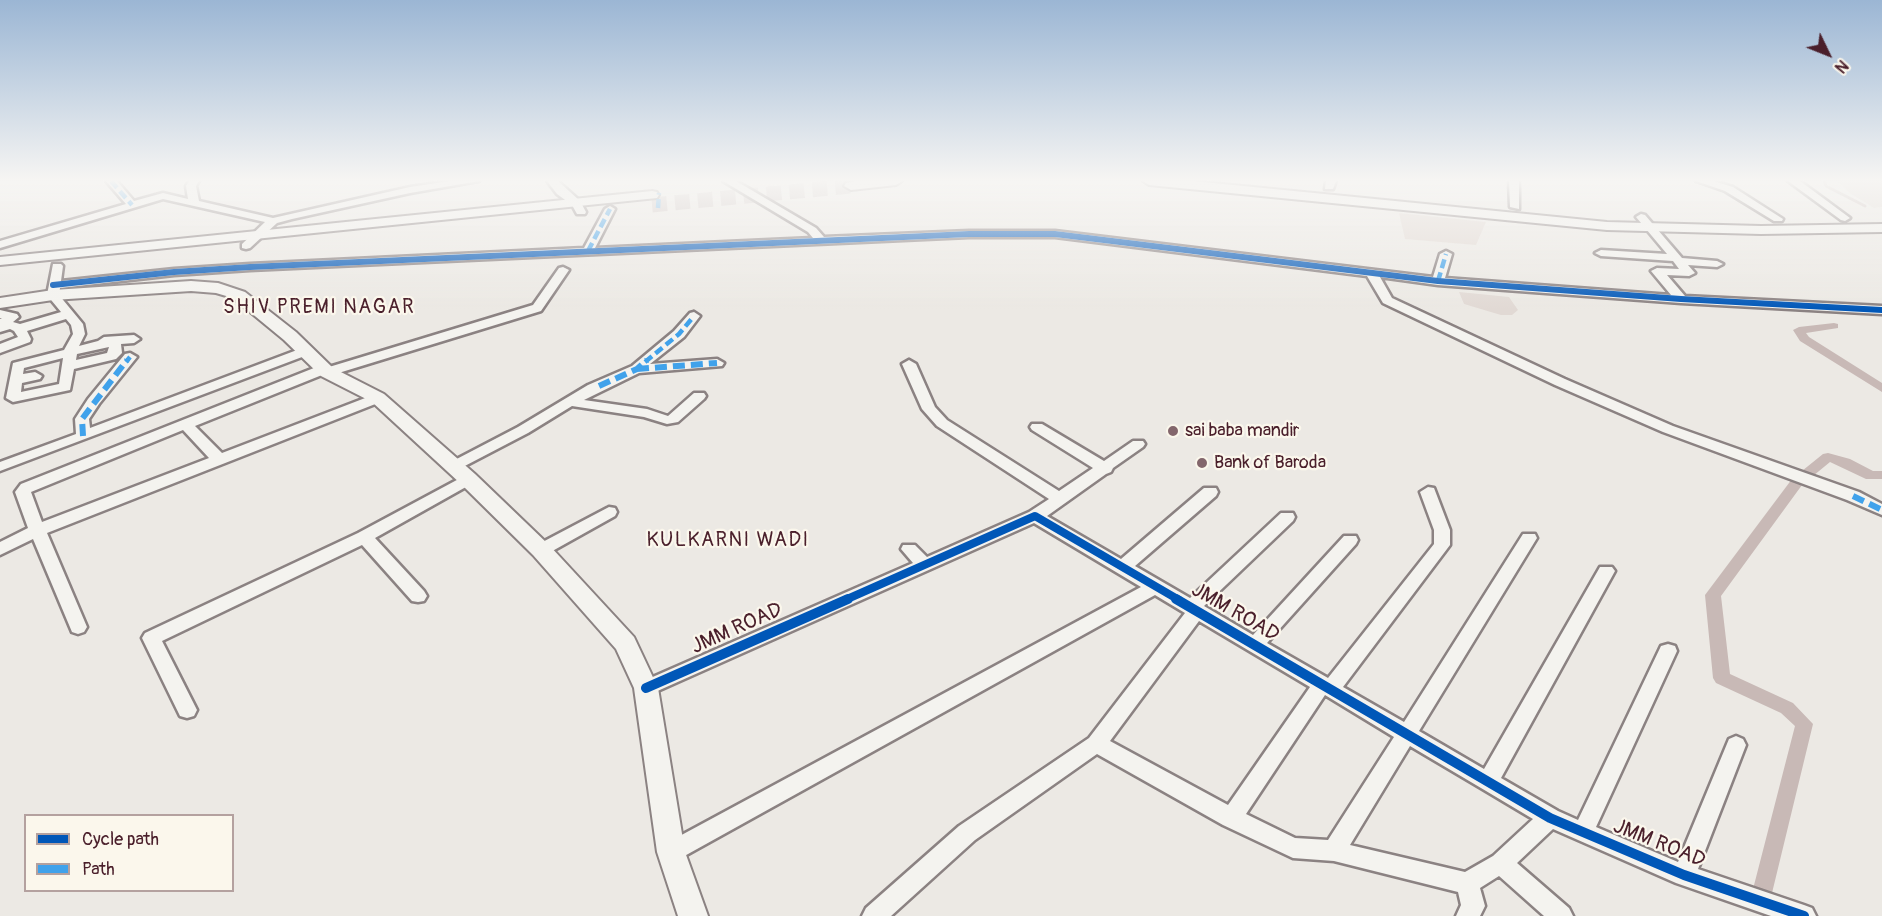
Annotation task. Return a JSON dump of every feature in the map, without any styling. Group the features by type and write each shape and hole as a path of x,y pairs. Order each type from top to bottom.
{"main road":[{"path":"0,272 252,241 418,224"},
{"path":"1613,224 1651,228 1761,230 1835,224"},
{"path":"0,261 252,241"},
{"path":"0,303 53,290 191,286 218,288 239,295 325,370 378,398 461,472 541,550 626,644 646,688 671,852 693,916"}],"street":[{"path":"0,245 70,224"},
{"path":"252,241 270,224"},
{"path":"588,251 599,224"},
{"path":"801,224 812,230 820,240"},
{"path":"1647,224 1689,273 1657,271 1681,299"},
{"path":"53,290 207,270 820,240 969,234 1055,234 1438,282 1681,299 1882,309"},
{"path":"1601,253 1717,264"},
{"path":"1438,282 1446,254"},
{"path":"57,266 53,290 77,324 79,334 70,355 63,393 13,398 18,366 21,364 70,355 115,342 115,353 92,366 70,355"},
{"path":"78,627 23,496 26,488 184,423 325,370 537,308 563,270"},
{"path":"1372,273 1387,300 1527,366 1668,429 1796,474 1882,510"},
{"path":"0,314 13,317 0,326"},
{"path":"0,326 10,325 19,328 68,314"},
{"path":"187,710 151,638 364,537 593,388 637,369 673,337 680,334 694,316"},
{"path":"0,349 25,339 19,328"},
{"path":"70,355 104,341 134,339"},
{"path":"2,468 305,351"},
{"path":"83,436 82,419 130,357"},
{"path":"637,369 717,363"},
{"path":"909,364 929,409 942,423 1060,499"},
{"path":"16,380 35,376"},
{"path":"572,402 646,413 667,420 673,419 699,396"},
{"path":"0,549 38,530 378,398"},
{"path":"184,423 219,459"},
{"path":"1037,427 1106,469"},
{"path":"1035,516 1106,469 1138,444"},
{"path":"1123,567 1209,492"},
{"path":"1231,818 1326,687 1442,545 1442,530 1428,492"},
{"path":"541,550 609,512"},
{"name":"JMM ROAD","path":"646,688 1035,516 1550,818 1684,875 1804,916"},
{"path":"874,916 967,833 1096,744 1193,609 1287,517"},
{"path":"364,537 418,596"},
{"path":"1334,851 1529,538"},
{"path":"1255,645 1350,540"},
{"path":"909,549 926,565"},
{"path":"1488,782 1606,571"},
{"path":"671,852 1155,587"},
{"path":"1583,832 1668,651"},
{"path":"1096,744 1231,818 1293,848 1334,851 1467,883 1501,863 1550,818"},
{"path":"1684,875 1736,745"},
{"path":"1501,863 1561,916"},
{"path":"1467,883 1473,906 1468,916"}],"shaded area":[{"path":"1401,224 1485,224 1476,245 1405,239"},
{"path":"1459,292 1509,297 1518,310 1512,315 1501,315 1464,304"}],"waterway":[{"path":"1834,326 1799,330 1804,339 1882,388"},
{"path":"1762,893 1804,724 1787,708 1722,678 1713,595 1797,482 1828,457 1845,462 1871,476 1882,475"}],"marked path":[{"path":"588,251 602,224"},
{"path":"1438,281 1446,254"},
{"path":"599,386 637,369 679,334 694,316"},
{"path":"83,436 82,419 130,357"},
{"path":"637,369 717,363"},
{"path":"1853,496 1882,510"}],"cycle path":[{"path":"53,285 174,272 250,267 969,234 1055,234 1438,281 1681,299 1882,310"},
{"path":"646,688 1035,516 1550,818 1684,875 1804,916"}],"place":[{"name":"sai baba mandir","path":"1173,431"},
{"name":"Bank of Baroda","path":"1202,463"}],"district":[{"name":"SHIV PREMI NAGAR","path":"319,308"},
{"name":"KULKARNI WADI","path":"728,541"}]}
